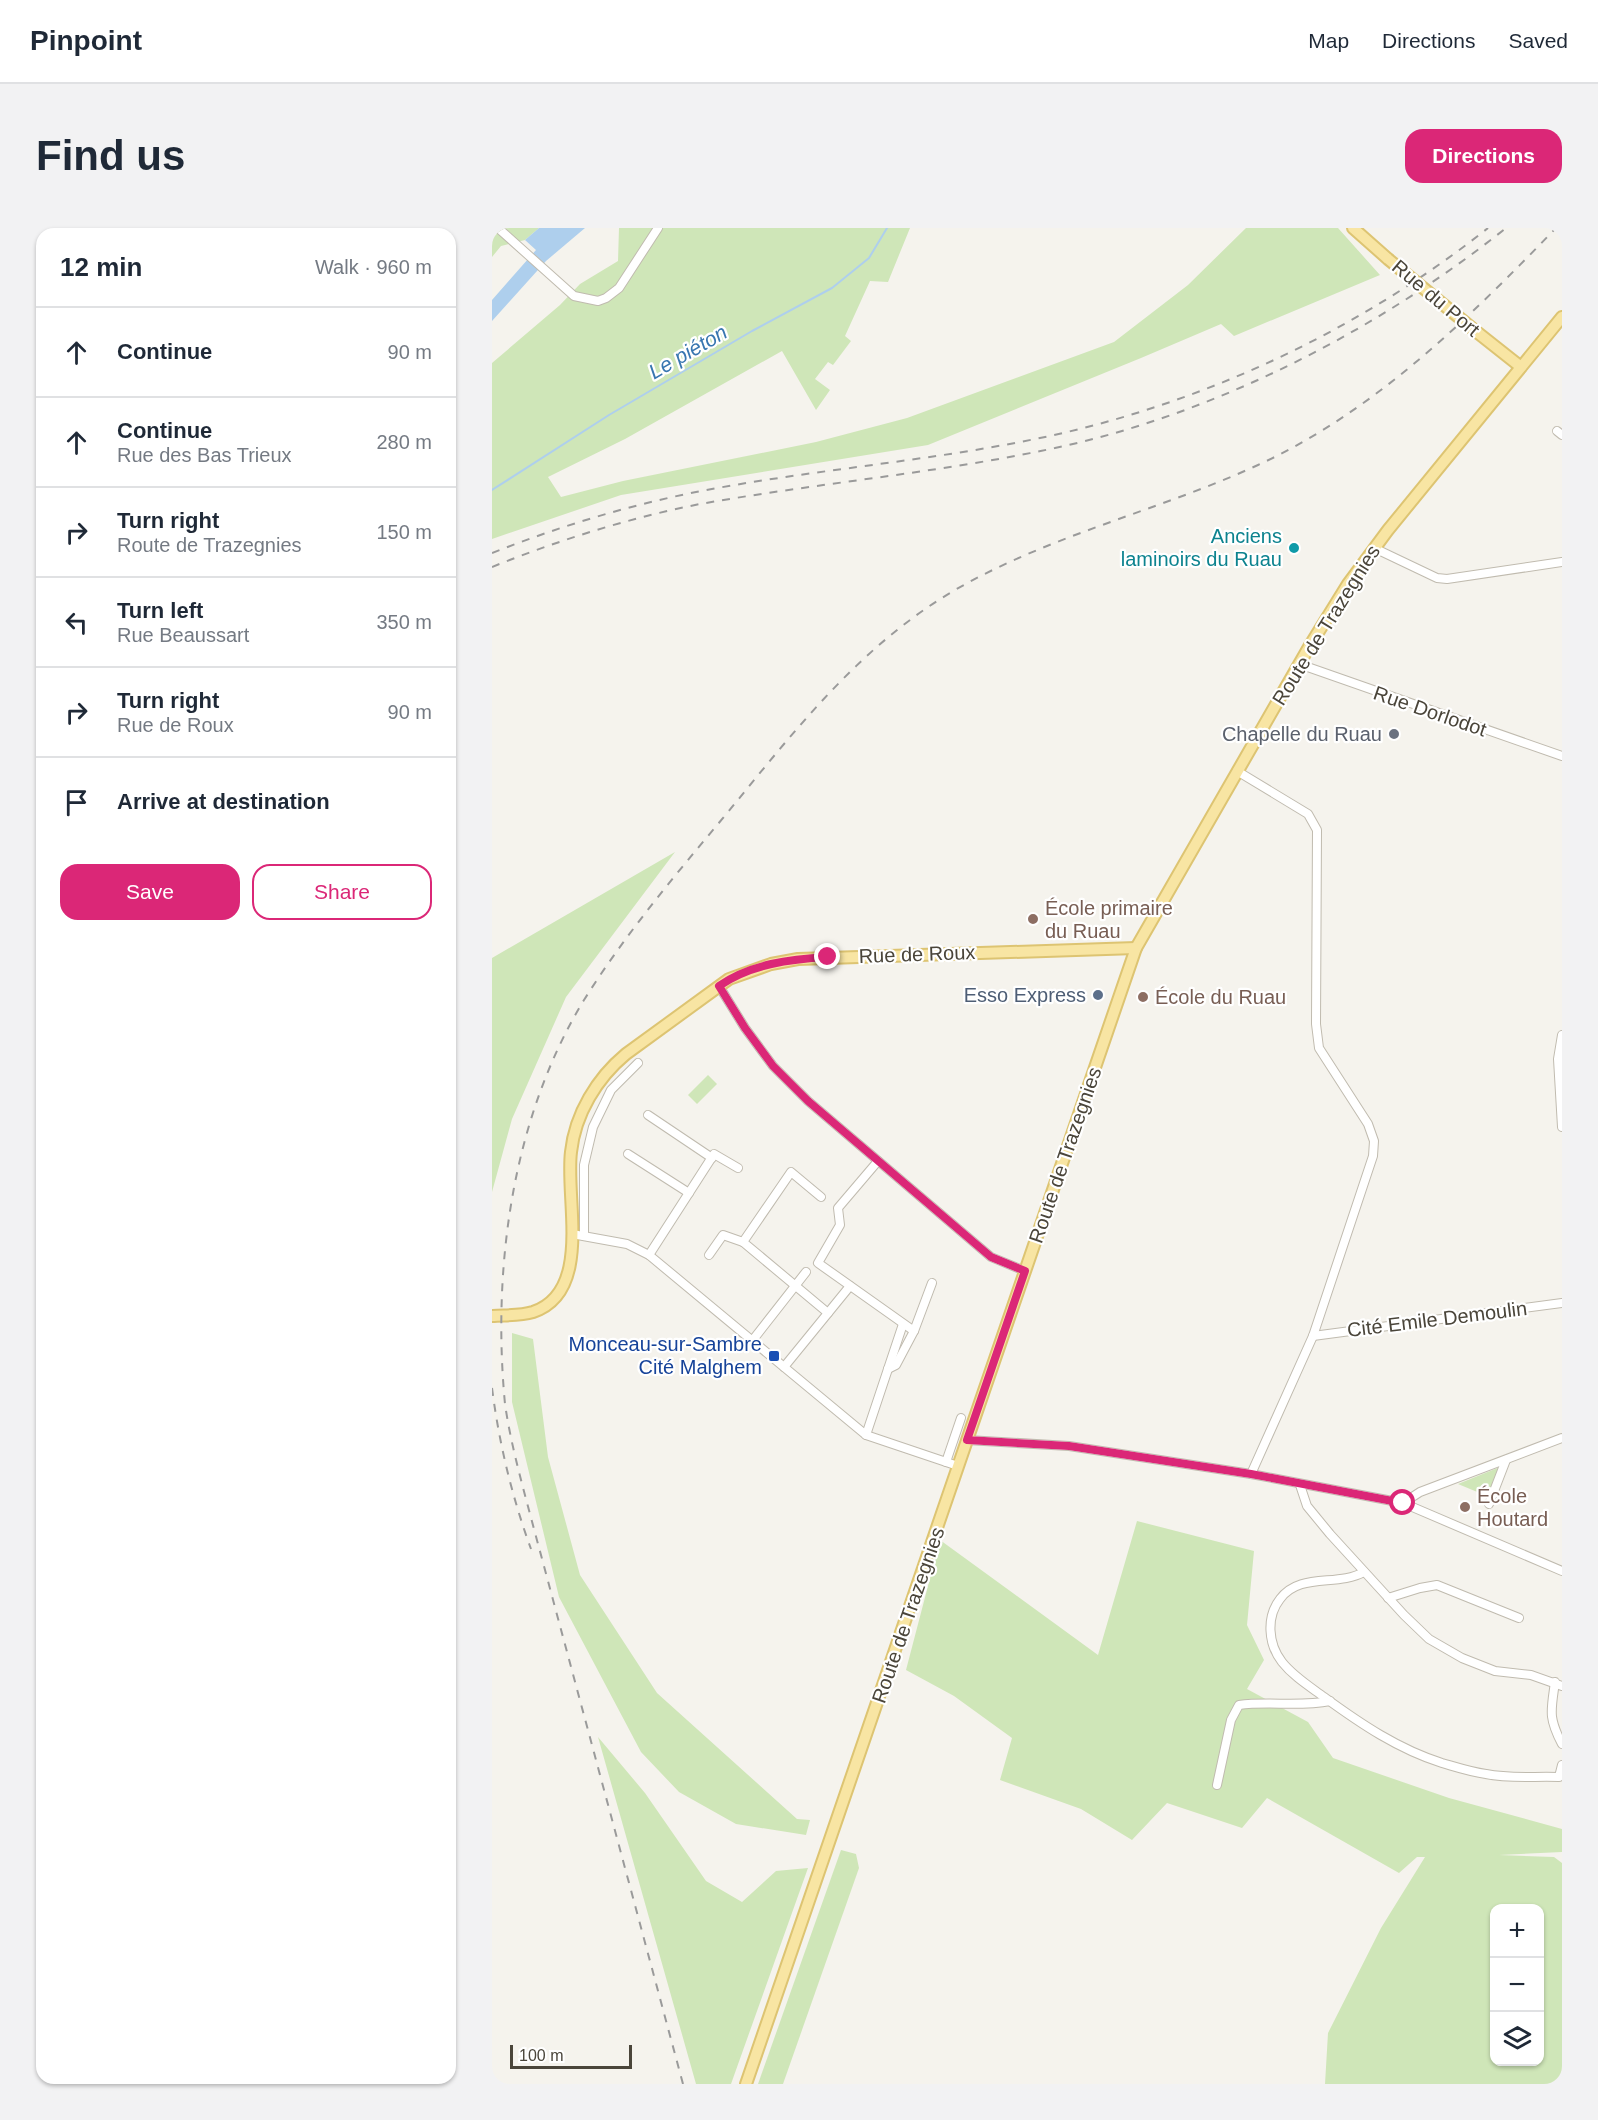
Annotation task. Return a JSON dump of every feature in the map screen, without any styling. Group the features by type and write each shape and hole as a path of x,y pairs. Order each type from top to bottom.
{"main road":[{"name":"Rue du Port","path":"1353,228 1521,367"},
{"name":"Route de Trazegnies","path":"746,2084 1136,948 1338,599 1374,548 1562,317"},
{"name":"Rue de Roux","path":"492,1316 531,1312 541,1308 564,1286 572,1256 570,1177 572,1148 578,1125 593,1091 621,1058 719,986 748,971 776,962 798,959 1136,948"}],"street":[{"path":"498,228 574,296 598,301 606,298 626,279 658,228"},
{"path":"1374,548 1437,578 1447,579 1562,562"},
{"name":"Rue Dorlodot","path":"1299,664 1562,756"},
{"path":"1237,771 1308,814 1317,830 1316,1024 1319,1048 1368,1124 1374,1141 1373,1156 1313,1336 1251,1474"},
{"path":"719,986 745,1028 773,1066 808,1101 991,1257 1025,1271"},
{"path":"1562,1035 1558,1059 1562,1127"},
{"path":"584,1236 584,1166 593,1127 611,1090 638,1063"},
{"path":"648,1115 712,1158"},
{"path":"628,1154 689,1193"},
{"path":"649,1255 714,1154 738,1168"},
{"path":"878,1161 838,1208 840,1225 818,1263 914,1331"},
{"path":"743,1242 791,1172 821,1197"},
{"path":"572,1234 627,1244 649,1255 866,1435 958,1466"},
{"path":"709,1255 723,1235 743,1242 828,1313"},
{"path":"752,1341 807,1272"},
{"path":"888,1369 896,1365 914,1331 932,1283"},
{"path":"784,1367 850,1286"},
{"name":"Cité Emile Demoulin","path":"1313,1336 1562,1303"},
{"path":"866,1435 903,1323"},
{"path":"946,1462 961,1418"},
{"path":"1403,1503 1420,1492 1562,1438"},
{"path":"967,1440 1069,1446 1251,1474 1403,1503 1562,1571"},
{"path":"1489,1503 1506,1460"},
{"path":"1300,1485 1307,1506 1364,1572 1429,1639 1462,1658 1495,1671 1531,1675 1558,1684 1551,1710 1552,1725 1562,1744"},
{"path":"1364,1572 1353,1578 1298,1584 1288,1590 1273,1611 1270,1627 1273,1647 1281,1661 1294,1674 1365,1726 1413,1754 1488,1775 1560,1777 1562,1765"},
{"path":"1388,1598 1437,1585 1519,1618"},
{"path":"1217,1785 1231,1720 1239,1705 1314,1704 1330,1701"}],"green space":[{"path":"492,228 539,228 525,240 501,246 492,257"},
{"path":"619,228 910,228 888,282 870,281 845,336 851,341 833,365 828,362 815,379 830,390 816,410 782,351 625,439 548,477 561,497 623,481 816,442 907,418 1114,342 1188,285 1246,228 1338,228 1380,275 1234,336 1221,324 928,445 621,495 492,539 492,363 560,305 580,284 618,261"},
{"path":"675,852 566,997 512,1119 492,1192 492,958"},
{"path":"708,1075 717,1084 697,1104 688,1095"},
{"path":"512,1333 533,1339 548,1457 580,1575 657,1693 797,1819 810,1820 806,1835 736,1824 679,1792 641,1752 559,1597 512,1402"},
{"path":"1500,1467 1487,1496 1458,1484"},
{"path":"1137,1521 1254,1551 1247,1625 1264,1660 1247,1689 1308,1722 1333,1758 1449,1798 1562,1829 1562,1852 1499,1855 1554,1857 1562,1863 1562,2084 1325,2084 1328,2033 1381,1928 1425,1857 1417,1857 1399,1873 1267,1798 1242,1828 1167,1803 1132,1840 1081,1809 1000,1780 1012,1738 954,1696 906,1670 940,1540 1098,1655"},
{"path":"598,1737 645,1793 706,1881 742,1902 776,1871 808,1868 731,2084 696,2084"},
{"path":"841,1850 856,1854 859,1868 783,2084 758,2084"}],"water":[{"path":"539,228 585,228 546,261 492,321 492,300 536,250 525,240"}],"waterway":[{"name":"Le piéton","path":"492,490 609,415 752,331 832,288 869,258 887,228"}],"railway":[{"path":"492,553 592,518 696,492 1010,444 1113,420 1170,402 1283,356 1337,328 1389,298 1488,228"},
{"path":"492,567 594,531 673,510 744,497 1011,457 1115,433 1175,414 1292,364 1349,333 1404,301 1506,228"},
{"path":"683,2084 522,1482 505,1404 502,1352 505,1248 524,1144 539,1094 559,1046 600,975 671,881 805,720 832,690 889,636 955,590 991,571 1066,538 1220,481 1301,443 1380,391 1417,361 1488,296 1556,228"},
{"path":"492,1388 507,1470 531,1549"}],"place":[{"name":"Anciens laminoirs du Ruau","path":"1294,548"},
{"name":"Chapelle du Ruau","path":"1394,734"},
{"name":"École primaire du Ruau","path":"1033,919"},
{"name":"Esso Express","path":"1098,995"},
{"name":"École du Ruau","path":"1143,997"},
{"name":"Monceau-sur-Sambre Cité Malghem","path":"774,1356"},
{"name":"École Houtard","path":"1465,1507"}],"route":[{"path":"828,957 776,962 736,976 719,986 745,1028 773,1066 808,1101 991,1257 1025,1271 967,1440 1069,1446 1251,1474 1403,1503"}]}
